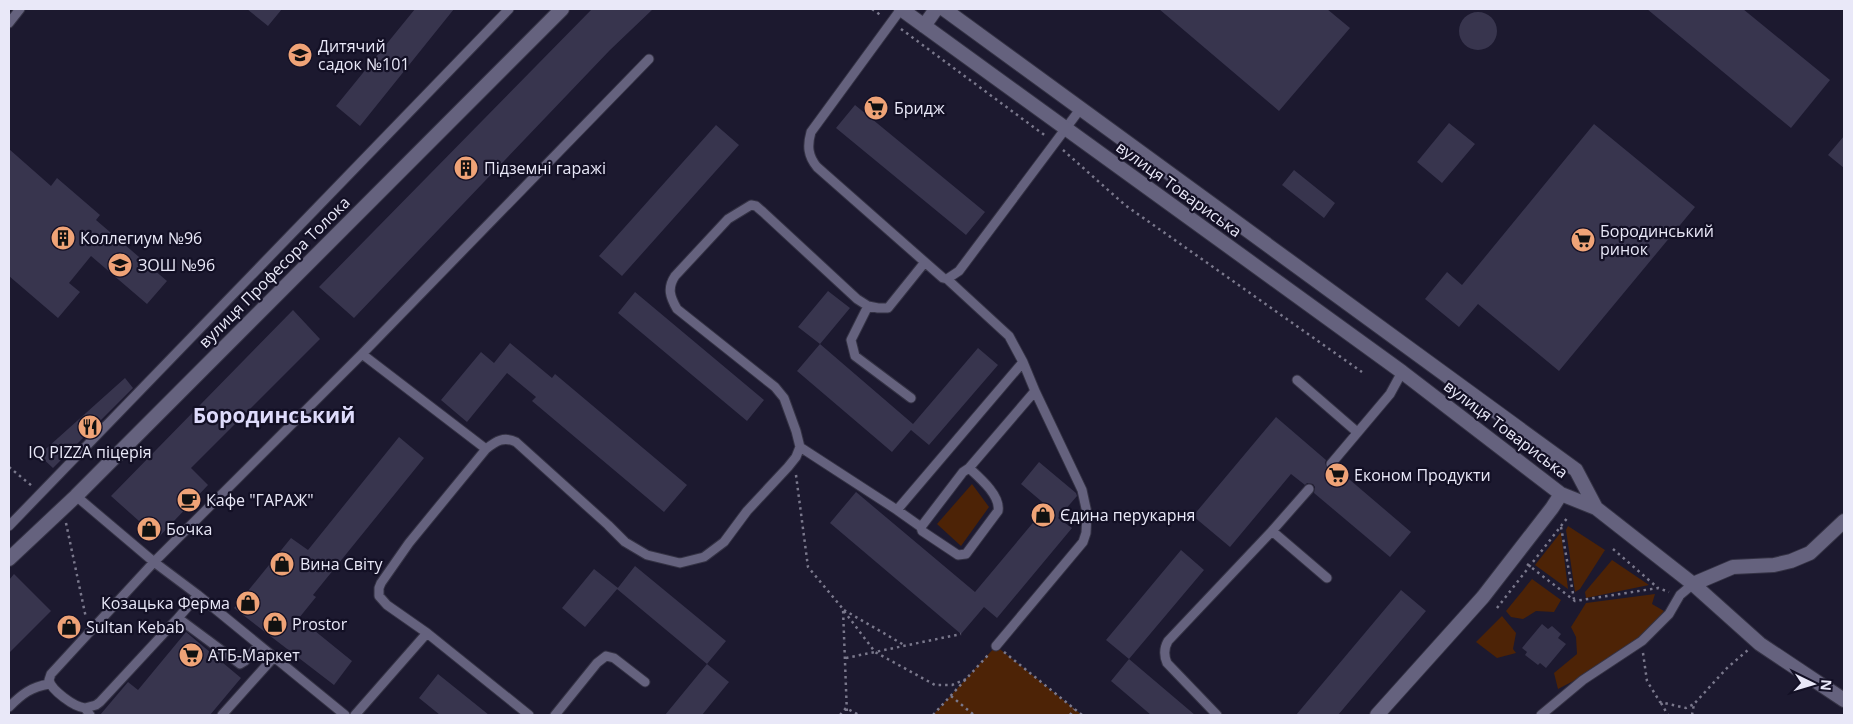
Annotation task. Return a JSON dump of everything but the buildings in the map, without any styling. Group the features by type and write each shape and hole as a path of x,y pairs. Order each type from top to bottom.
{"street":[{"name":"вулиця Професора Толока","path":"9,559 76,496 562,9"},
{"name":"вулиця Товариська","path":"901,9 1402,372 1561,494 1596,508"},
{"path":"924,26 936,9"},
{"name":"вулиця Товариська","path":"944,9 1388,335 1576,470 1596,508"},
{"path":"1376,715 1483,597 1561,494"},
{"path":"1596,508 1693,584 1760,644 1844,700"},
{"path":"1693,584 1733,567 1774,564 1804,556 1810,553 1844,521"}],"lane":[{"path":"9,23 20,9"},
{"path":"9,526 509,9"},
{"path":"901,9 811,132 808,143 809,151 811,160 817,167 1009,336 1023,362 1035,392 1082,490 1087,513 1086,533 1083,542 996,646"},
{"path":"198,595 100,702 87,712 75,706 49,684 51,674 154,562 362,354 648,59"},
{"path":"946,279 959,271 1081,108"},
{"path":"529,715 427,633 387,605 379,596 380,583 409,543 486,449 494,442 502,439 516,442 625,542 647,555 680,563 704,557 724,542 747,511 794,460 800,447 784,398 775,386 677,309 669,290 671,283 728,219 751,205 756,206 763,212 843,287 868,306 888,308 924,262"},
{"path":"868,306 851,340 855,356 911,398"},
{"path":"362,354 486,449"},
{"path":"897,510 1023,362"},
{"path":"1331,464 1390,394 1402,372"},
{"path":"1296,380 1357,432"},
{"path":"921,527 962,472 969,468 1035,392"},
{"path":"800,447 897,510 921,527 922,531 958,555 966,554 998,511 999,506 994,495 969,468"},
{"path":"1217,715 1171,669 1165,659 1165,645 1310,489"},
{"path":"76,496 154,562 198,595 345,715"},
{"path":"1272,530 1327,578"},
{"path":"1541,715 1583,680 1642,641 1669,614 1680,595 1693,584"},
{"path":"178,618 240,664 245,661 259,644"},
{"path":"356,715 427,633"},
{"path":"555,715 597,663 606,656 614,658 645,682"},
{"path":"222,715 274,657"},
{"path":"9,706 26,691 36,686 49,684"}],"path":[{"path":"872,9 1054,142 1124,205 1362,372"},
{"path":"794,460 808,567 875,652 935,684 952,684 967,678"},
{"path":"9,467 36,489"},
{"path":"1497,608 1568,517"},
{"path":"65,518 87,622"},
{"path":"1561,527 1575,601"},
{"path":"1613,549 1658,588 1680,595"},
{"path":"1516,554 1575,601 1658,588"},
{"path":"843,609 906,645"},
{"path":"843,609 847,715"},
{"path":"846,658 961,634"},
{"path":"1642,641 1647,681 1668,715"},
{"path":"1660,702 1686,708 1694,704 1743,653 1760,644"},
{"path":"932,715 996,646 1082,715"},
{"path":"951,696 974,715"},
{"path":"1692,715 1694,704"},
{"path":"840,715 846,708"},
{"path":"846,708 859,715"},
{"path":"1070,715 1074,709"}],"shaded area":[{"path":"972,484 989,507 961,546 937,524"},
{"path":"1568,526 1605,550 1580,589 1575,592 1566,530"},
{"path":"1561,532 1568,589 1535,565"},
{"path":"1612,560 1649,585 1586,598 1585,592"},
{"path":"1532,579 1561,600 1554,612 1536,611 1523,619 1511,617 1506,611"},
{"path":"1655,594 1652,604 1664,611 1633,650 1558,689 1554,673 1577,654 1576,637 1571,627 1586,603"},
{"path":"1502,616 1516,633 1513,649 1516,653 1497,658 1476,642"},
{"path":"996,646 1082,715 933,715"}],"place":[{"name":"Дитячий садок №101","path":"300,55"},
{"name":"Бридж","path":"876,108"},
{"name":"Підземні гаражі","path":"466,168"},
{"name":"Коллегиум №96","path":"63,238"},
{"name":"Бородинський ринок","path":"1583,240"},
{"name":"ЗОШ №96","path":"120,265"},
{"name":"IQ PIZZA піцерія","path":"90,427"},
{"name":"Економ Продукти","path":"1337,475"},
{"name":"Кафе \"ГАРАЖ\"","path":"189,500"},
{"name":"Єдина перукарня","path":"1043,515"},
{"name":"Бочка","path":"149,529"},
{"name":"Вина Світу","path":"282,564"},
{"name":"Козацька Ферма","path":"248,603"},
{"name":"Prostor","path":"275,624"},
{"name":"Sultan Kebab","path":"69,627"},
{"name":"АТБ-Маркет","path":"191,655"}],"district":[{"name":"Бородинський","path":"274,415"}]}
